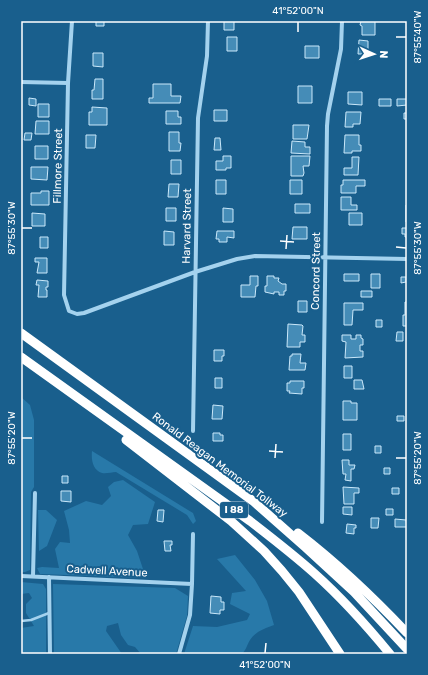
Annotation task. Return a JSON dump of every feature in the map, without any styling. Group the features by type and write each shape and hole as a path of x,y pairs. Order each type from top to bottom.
{"highway":[{"name":"Ronald Reagan Memorial Tollway","path":"21,334 253,501 305,546 354,592 407,649"},
{"name":"I 88","path":"21,357 250,521 284,548 314,573 390,654"},
{"path":"60,386 147,457 249,536 282,571 299,592 340,654"},
{"path":"253,501 294,530 328,558 362,588 407,633"}],"street":[{"name":"Fillmore Street","path":"72,21 68,83 64,295 69,311 77,314 84,313 195,272"},
{"name":"Harvard Street","path":"193,431 198,118 207,56 208,21"},
{"name":"Concord Street","path":"322,522 327,126 341,49 342,21"},
{"path":"21,82 68,83"},
{"path":"195,272 237,259 255,256 407,259"},
{"path":"33,576 35,493"},
{"path":"179,654 190,615 193,534"},
{"name":"Cadwell Avenue","path":"21,576 192,584"},
{"path":"49,577 50,654"}],"lane":[{"path":"21,621 31,620 49,614"}],"shaded area":[{"path":"21,397 30,405 34,420 34,487 31,492 30,570 25,572 21,572"},
{"path":"92,451 193,513 196,521 193,524 187,515 116,472 102,473 96,470 93,464"},
{"path":"123,480 155,502 148,524 133,525 128,535 137,551 146,578 40,574 37,568 59,568 55,549 60,542 70,543 69,530 64,511 86,501 102,505 111,496 108,487 114,482"},
{"path":"38,510 46,510 57,520 47,546 39,551"},
{"path":"235,555 255,580 267,601 274,625 257,633 250,640 242,654 184,654 193,626 217,627 247,620 250,614 230,604 232,593 246,591 217,559"},
{"path":"21,582 43,584 46,589 46,654 21,654 21,628 34,626 26,613 26,604 32,598 29,593 21,594"},
{"path":"53,584 175,588 188,596 187,616 176,654 141,654 135,647 128,645 121,635 118,623 107,626 106,631 122,654 54,654"}],"building":[{"path":"96,21 104,21 104,26 96,26"},
{"path":"224,21 234,21 234,30 224,30"},
{"path":"361,21 375,21 375,35 362,35 362,26 360,25"},
{"path":"227,37 237,37 237,51 227,51"},
{"path":"359,40 368,41 368,54 358,54"},
{"path":"305,46 319,46 319,58 305,58"},
{"path":"93,53 103,53 103,67 93,66"},
{"path":"95,79 103,79 103,99 92,99 92,90 94,90"},
{"path":"153,84 171,84 171,96 181,96 180,103 149,103 149,98 153,98"},
{"path":"298,86 312,86 312,103 298,103"},
{"path":"348,92 362,92 362,105 348,104"},
{"path":"29,98 36,99 36,106 29,105"},
{"path":"379,99 391,99 391,106 379,106"},
{"path":"397,99 407,99 407,105 397,106"},
{"path":"38,104 49,104 49,117 38,117"},
{"path":"92,107 107,108 107,125 89,125 89,112 92,112"},
{"path":"214,110 227,110 227,121 214,121"},
{"path":"166,111 178,111 178,117 181,117 181,124 166,124"},
{"path":"346,112 361,112 360,124 353,124 353,127 345,127"},
{"path":"404,113 407,113 407,119 404,119"},
{"path":"36,121 49,121 49,134 35,134"},
{"path":"293,125 309,125 307,139 293,139"},
{"path":"169,132 179,132 179,143 181,143 180,151 169,151"},
{"path":"25,133 32,133 31,140 24,140"},
{"path":"86,135 96,135 95,148 86,148"},
{"path":"345,135 359,135 359,145 361,145 361,151 344,153"},
{"path":"215,138 220,138 221,150 214,150"},
{"path":"292,141 305,142 305,147 310,147 310,154 291,153"},
{"path":"35,146 48,146 48,159 35,159"},
{"path":"223,156 231,156 231,168 226,168 226,170 216,170 216,161 223,161"},
{"path":"291,156 310,156 309,166 303,166 303,176 291,176"},
{"path":"352,157 359,157 358,175 344,175 344,168 352,168"},
{"path":"171,160 181,160 181,174 171,174"},
{"path":"31,167 48,167 47,180 31,179"},
{"path":"216,180 226,180 226,194 216,194"},
{"path":"290,180 302,180 302,194 290,194"},
{"path":"343,180 365,180 365,186 356,186 356,193 341,193 341,185 343,185"},
{"path":"169,184 179,184 178,197 168,197"},
{"path":"41,191 49,191 49,205 31,205 31,193 41,193"},
{"path":"341,197 351,197 351,205 357,205 357,210 341,210"},
{"path":"295,204 310,204 310,213 295,213"},
{"path":"407,205 407,222 406,222"},
{"path":"166,208 176,208 176,221 166,221"},
{"path":"223,208 233,209 233,222 223,222"},
{"path":"32,213 45,214 45,226 32,226"},
{"path":"349,213 362,213 362,225 349,225"},
{"path":"293,227 307,227 307,239 292,239"},
{"path":"402,228 407,228 407,237 405,237 405,234 402,234"},
{"path":"164,231 174,232 174,245 164,245"},
{"path":"217,231 234,231 234,238 227,237 227,242 219,242 219,239 216,239"},
{"path":"40,237 48,237 48,248 40,248"},
{"path":"35,258 47,258 47,273 37,273 39,262 35,262"},
{"path":"344,274 359,274 359,281 344,281"},
{"path":"371,274 380,274 380,288 371,288"},
{"path":"250,276 258,276 258,286 256,286 255,297 241,297 241,285 250,285"},
{"path":"267,276 279,278 278,281 282,284 286,284 286,291 284,291 284,295 279,295 279,292 274,292 274,294 265,292 265,286 267,286"},
{"path":"401,277 406,277 406,282 401,283"},
{"path":"37,280 48,281 48,287 46,287 47,297 38,297 39,285 36,285"},
{"path":"361,291 372,291 372,297 361,297"},
{"path":"298,301 307,301 307,312 298,312"},
{"path":"405,302 407,302 407,326 403,326 403,315 405,315"},
{"path":"344,303 363,303 363,310 353,310 352,325 344,325"},
{"path":"376,320 382,320 382,327 376,327"},
{"path":"288,324 303,326 302,335 305,335 305,342 300,342 300,347 287,347"},
{"path":"397,332 403,332 403,341 396,341"},
{"path":"342,335 351,335 351,339 356,339 356,335 361,335 363,345 360,345 360,351 363,351 363,357 345,358 346,342 342,341"},
{"path":"214,350 224,350 222,361 214,361"},
{"path":"292,354 301,354 300,363 306,363 305,370 289,370 290,356 292,356"},
{"path":"344,366 352,366 352,378 344,378"},
{"path":"215,378 222,378 222,388 215,388"},
{"path":"354,380 362,380 364,389 354,389"},
{"path":"290,381 304,381 302,394 289,393 290,391 287,391 287,383 290,383"},
{"path":"343,401 357,403 357,420 343,420"},
{"path":"213,405 223,406 222,419 212,419"},
{"path":"397,416 404,416 404,421 397,421"},
{"path":"213,433 220,433 220,435 223,435 223,441 213,441"},
{"path":"343,434 351,434 351,450 343,450"},
{"path":"375,446 381,446 381,453 375,453"},
{"path":"342,460 349,460 349,465 355,465 354,469 351,469 351,481 345,480 346,474 343,474"},
{"path":"384,468 390,468 390,474 384,474"},
{"path":"62,476 68,476 68,483 62,483"},
{"path":"343,487 359,488 359,493 354,493 354,504 344,504"},
{"path":"392,488 399,488 399,494 392,494"},
{"path":"61,491 71,491 71,502 61,501"},
{"path":"343,507 352,507 352,515 343,514"},
{"path":"386,509 393,509 393,515 386,515"},
{"path":"158,510 164,510 163,522 157,521"},
{"path":"371,518 379,518 378,528 371,528"},
{"path":"395,519 406,520 407,527 395,527"},
{"path":"347,524 356,525 356,528 354,528 354,534 346,533"},
{"path":"164,541 172,541 172,545 170,545 171,551 165,551"},
{"path":"211,596 221,597 221,602 224,602 224,610 220,610 220,614 210,613"}]}
